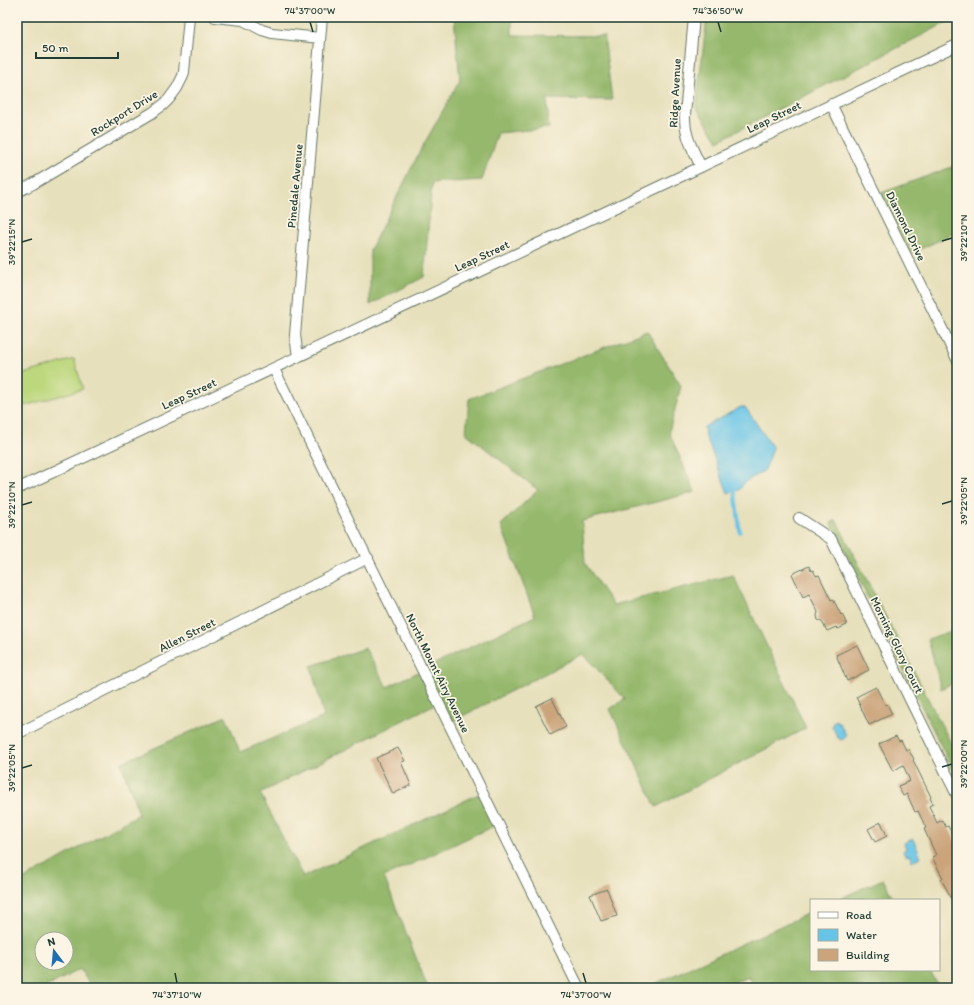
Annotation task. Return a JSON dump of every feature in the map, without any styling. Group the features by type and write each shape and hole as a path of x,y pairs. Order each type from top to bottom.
{"street":[{"name":"Rockport Drive","path":"17,192 152,113 169,100 180,84 184,72 189,17"},
{"path":"215,17 243,20 262,30 272,33 320,38"},
{"name":"Pinedale Avenue","path":"298,357 295,335 322,17"},
{"name":"Ridge Avenue","path":"694,17 685,126 687,137 701,167"},
{"name":"Leap Street","path":"17,489 274,369 957,45"},
{"name":"Diamond Drive","path":"832,104 957,359"},
{"name":"North Mount Airy Avenue","path":"274,369 579,988"},
{"name":"Morning Glory Court","path":"799,518 830,539 957,796"},
{"name":"Allen Street","path":"17,734 368,558"}],"green space":[{"path":"454,17 512,17 512,35 604,36 612,100 547,99 549,128 498,133 482,180 432,183 424,277 370,305 370,250 419,153 460,80"},
{"path":"707,17 957,17 718,141 696,107"},
{"path":"957,165 957,232 905,256 876,195"},
{"path":"647,331 681,386 669,432 695,492 582,521 585,563 613,605 733,575 806,728 656,807 610,709 625,699 583,654 447,724 437,703 260,793 303,877 483,792 498,824 384,877 428,988 92,988 80,969 44,988 17,988 17,883 139,814 121,763 226,716 240,752 324,717 311,666 365,648 387,687 535,616 501,525 538,490 466,433 469,399"},
{"path":"74,359 83,389 24,406 17,383 17,376"},
{"path":"836,520 957,755 957,778 831,523"},
{"path":"957,629 957,681 941,689 928,639"},
{"path":"883,879 893,899 839,899"},
{"path":"810,912 810,971 930,971 939,988 754,988 748,976 720,988 646,988"}],"water":[{"path":"741,407 745,407 773,448 765,470 745,482 739,490 728,493 705,435 704,427"},
{"path":"836,720 839,722 846,735 845,738 841,740 838,738 832,726 833,722"},
{"path":"913,839 921,857 912,861 909,855 905,856 903,851 906,849 904,843"}],"building":[{"path":"809,566 811,571 813,570 816,576 819,575 831,600 833,599 847,625 838,629 836,627 827,631 822,622 818,620 818,612 809,594 803,597 792,574"},
{"path":"857,645 869,670 847,681 836,655"},
{"path":"876,687 885,705 887,704 892,714 869,725 856,697"},
{"path":"552,698 566,727 550,735 536,706"},
{"path":"896,736 899,741 901,740 906,750 908,749 914,759 913,760 931,797 930,798 933,804 929,806 937,823 942,820 946,827 948,826 957,844 957,908 941,879 943,878 932,857 936,855 924,829 926,828 918,811 915,812 907,794 903,796 898,786 910,781 903,765 893,771 879,744"},
{"path":"398,748 405,761 401,762 411,785 393,794 376,758"},
{"path":"881,822 887,836 875,842 868,829"},
{"path":"607,889 617,916 601,921 590,895"}],"waterway":[{"path":"735,492 740,532"}]}
